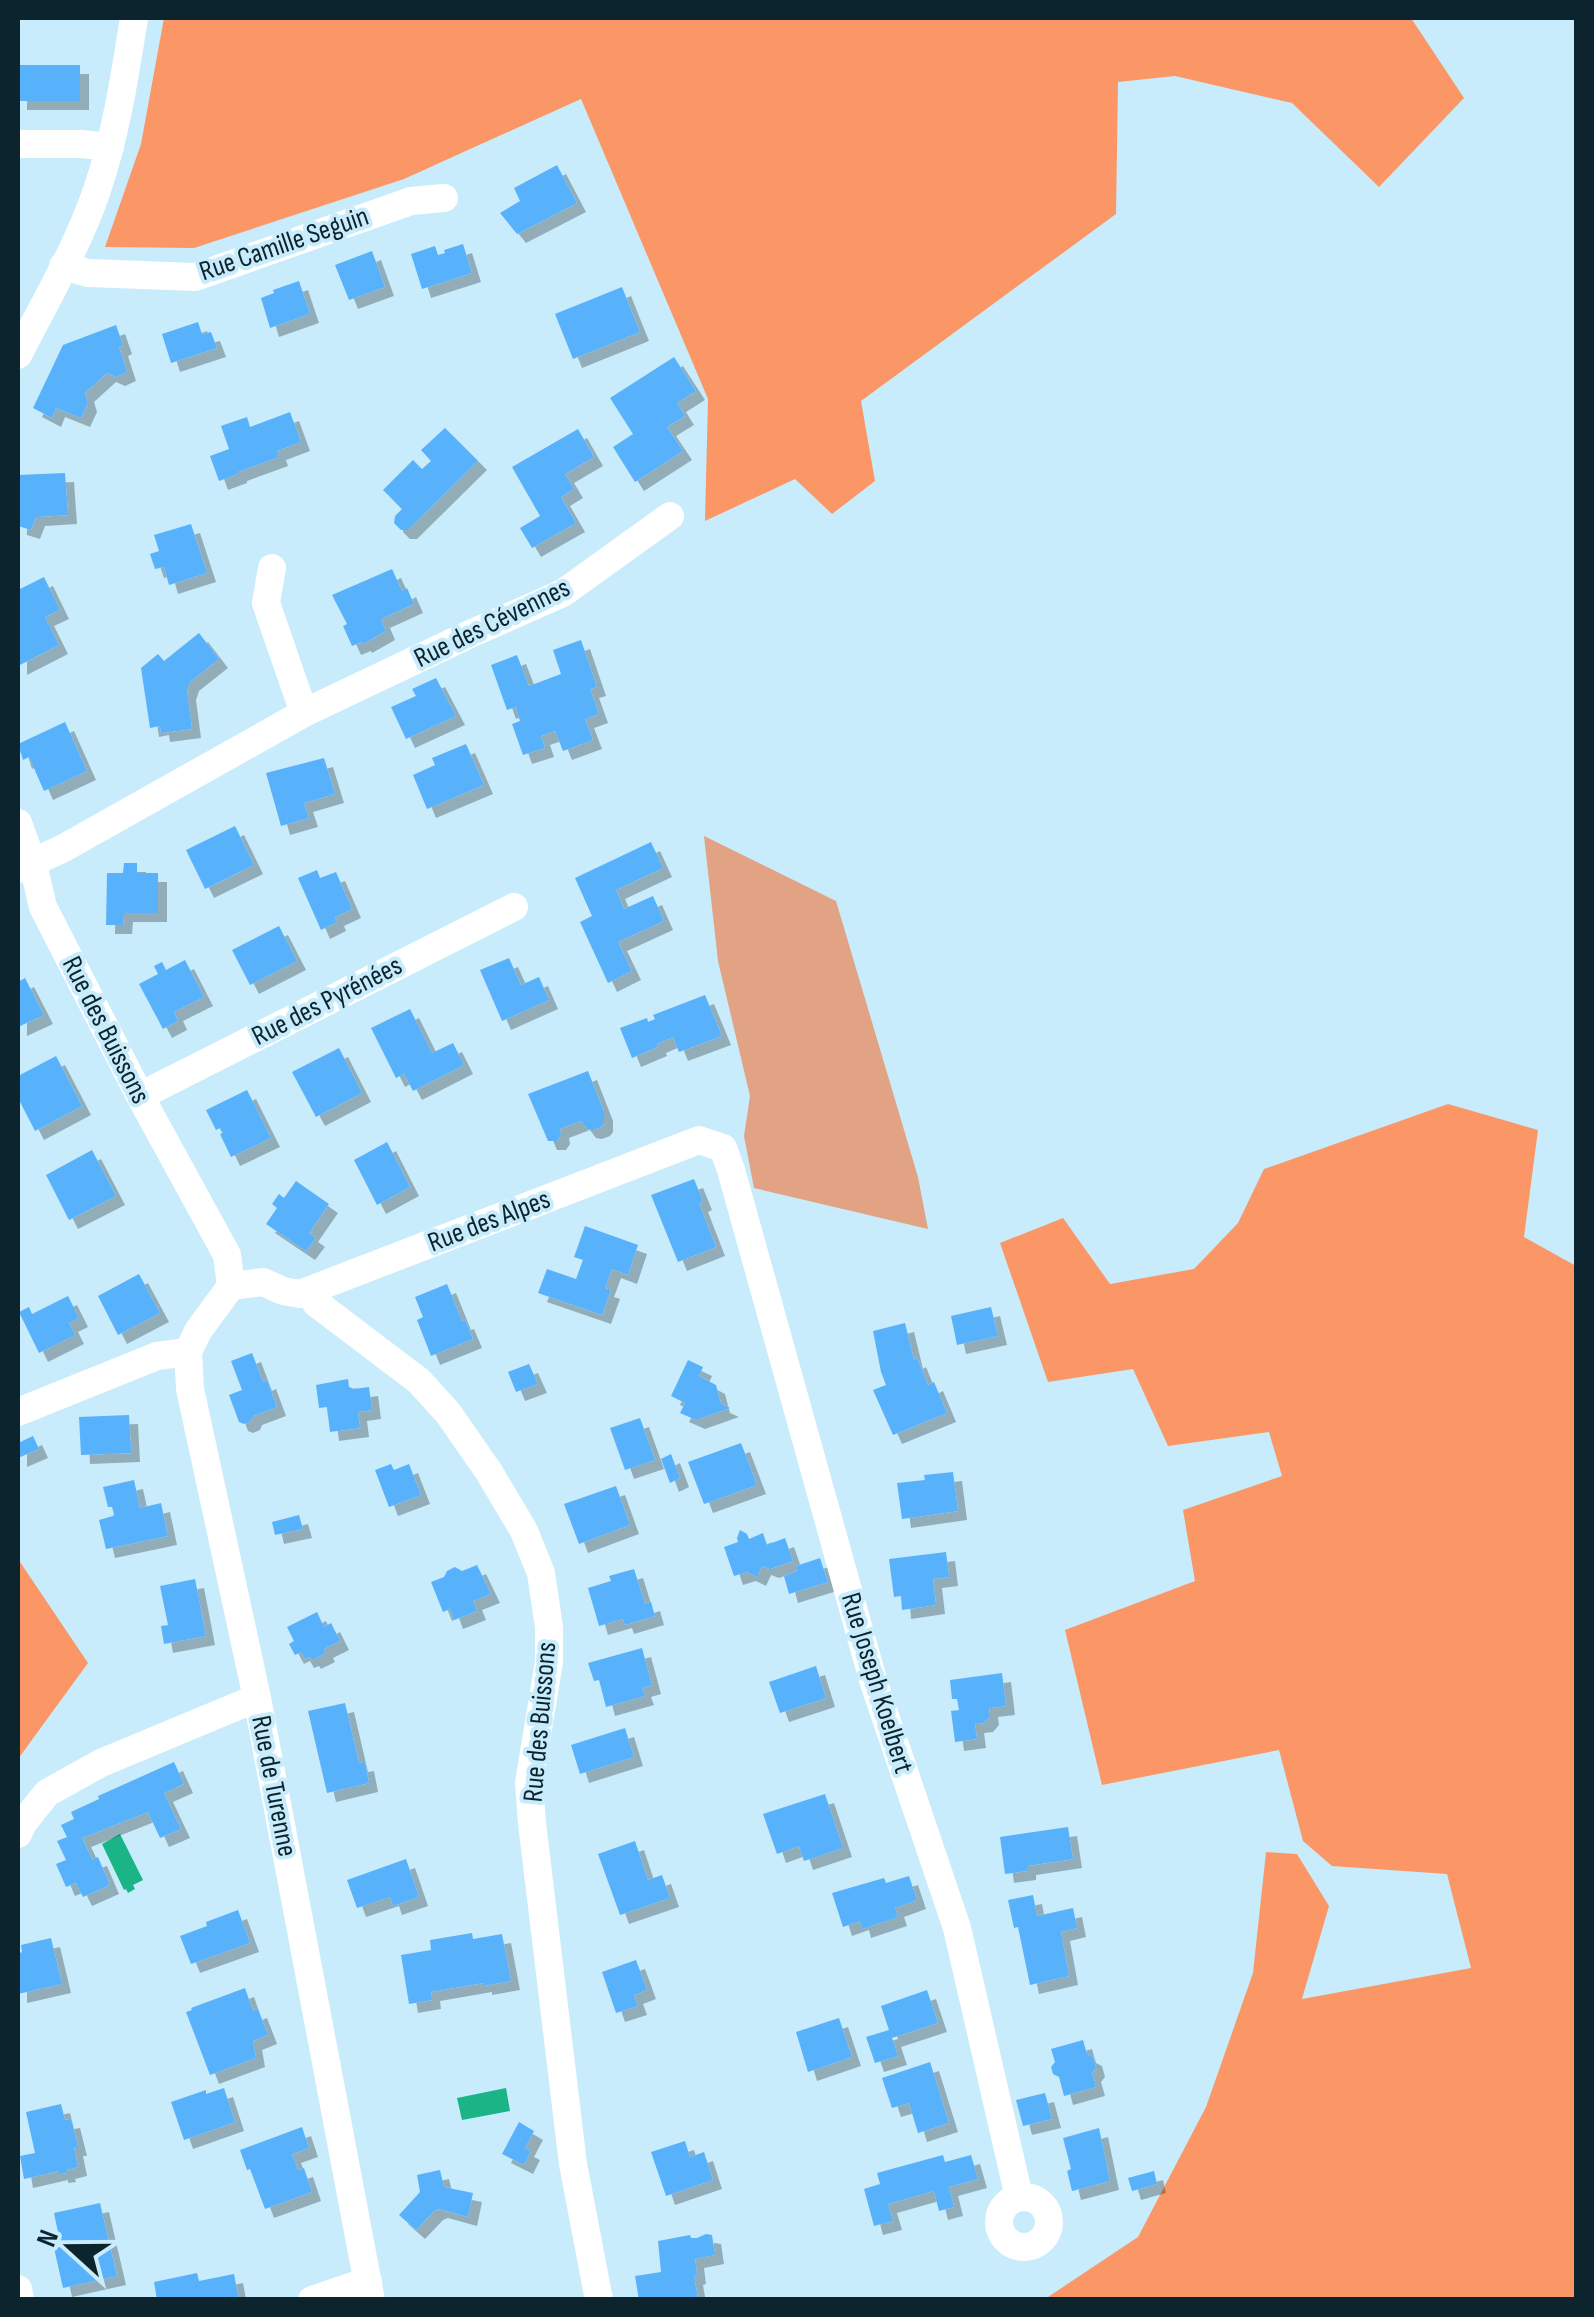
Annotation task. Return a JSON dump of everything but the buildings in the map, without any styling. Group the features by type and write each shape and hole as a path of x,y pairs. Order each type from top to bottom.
{"street":[{"path":"18,356 96,194 110,147 134,18"},
{"path":"18,144 110,147"},
{"name":"Rue Camille Seguin","path":"63,266 88,273 195,278 411,201 444,198"},
{"name":"Rue des Cévennes","path":"25,866 304,712 563,593 670,516"},
{"path":"272,568 266,603 304,712"},
{"name":"Rue des Buissons","path":"18,823 25,866 42,907 227,1255 231,1286"},
{"name":"Rue des Pyrénées","path":"140,1096 514,907"},
{"name":"Rue des Alpes","path":"308,1291 699,1140 722,1148 731,1170"},
{"name":"Rue Joseph Koelbert","path":"731,1170 873,1680 957,1928 1018,2198"},
{"path":"18,1412 157,1356 188,1352 198,1331 231,1286 263,1282 293,1294 308,1291"},
{"name":"Rue des Buissons","path":"308,1291 316,1302 420,1381 448,1412 524,1531 541,1573 549,1627 549,1662 529,1783 532,1822 573,2164 599,2300"},
{"name":"Rue de Turenne","path":"188,1352 190,1389 257,1698 370,2290"},
{"path":"18,1834 47,1794 60,1786 101,1763 257,1698"},
{"path":"18,2289 20,2300"},
{"path":"312,2300 370,2290"}],"shaded area":[{"path":"164,18 1411,18 1464,98 1379,187 1292,103 1175,76 1118,82 1116,214 861,401 875,481 832,514 795,479 705,521 708,399 581,99 404,179 194,248 105,247 141,144"},
{"path":"704,836 836,901 918,1177 928,1229 754,1188 744,1136 750,1096 718,961"},
{"path":"1448,1104 1538,1130 1524,1237 1576,1266 1576,2299 1045,2299 1138,2237 1206,2107 1253,1973 1266,1852 1297,1854 1329,1906 1302,1999 1471,1968 1447,1874 1332,1866 1303,1841 1279,1750 1102,1785 1065,1630 1195,1581 1183,1510 1282,1476 1269,1432 1168,1446 1133,1369 1048,1382 1000,1243 1063,1218 1110,1284 1194,1269 1238,1223 1264,1169"},
{"path":"18,1559 88,1663 18,1759"},
{"path":"120,1834 143,1880 128,1893 102,1844"},
{"path":"506,2088 510,2111 462,2120 457,2098"}]}
